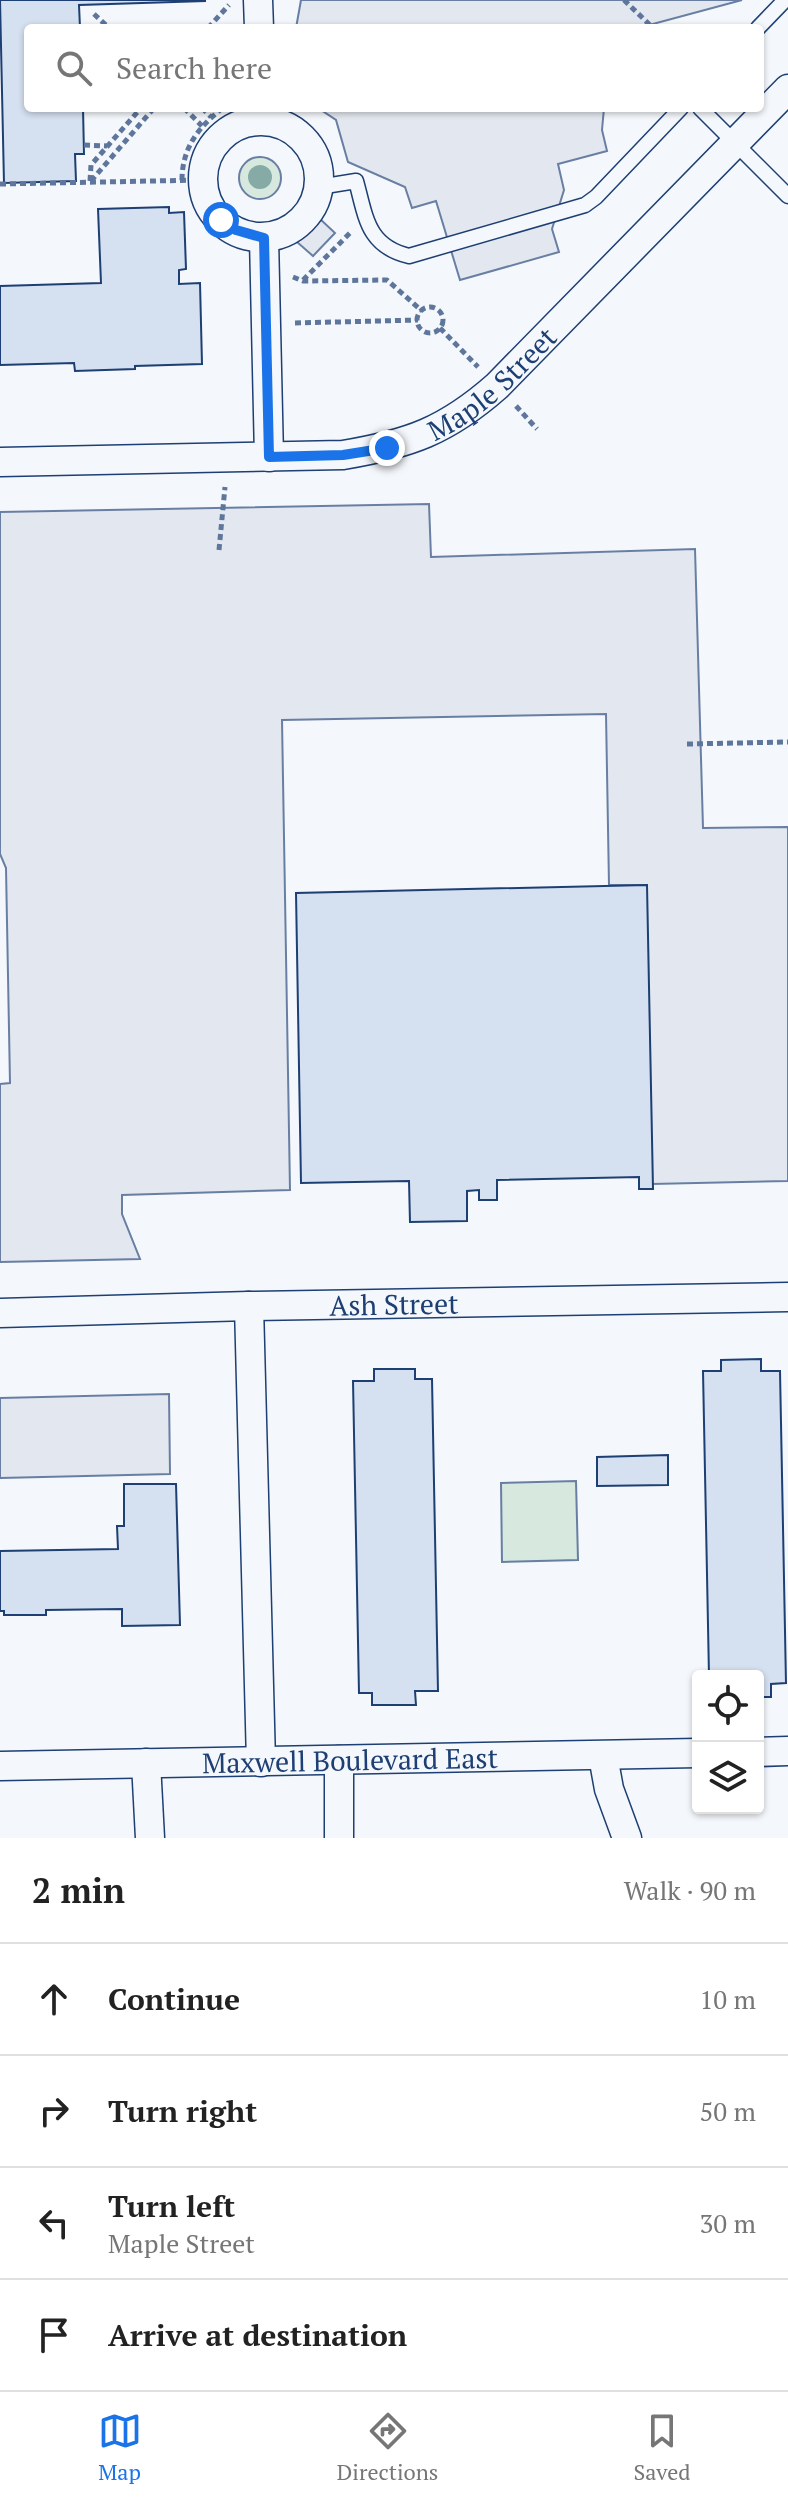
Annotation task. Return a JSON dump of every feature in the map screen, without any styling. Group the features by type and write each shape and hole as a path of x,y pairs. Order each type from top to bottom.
{"street":[{"path":"258,0 259,24"},
{"name":"Maple Street","path":"0,462 343,455 387,448 436,429 472,408 497,386 788,89"},
{"path":"261,115 302,137 313,151 319,168 319,187 314,204 303,219 288,230 264,238 236,230 221,220 193,180 218,140 261,115"},
{"path":"264,238 269,457"},
{"name":"Ash Street","path":"0,1313 788,1297"},
{"path":"249,1306 261,1762"},
{"path":"764,1752 788,1751"},
{"name":"Maxwell Boulevard East","path":"0,1766 692,1753"},
{"path":"603,1756 609,1789 627,1838"},
{"path":"339,1760 339,1838"},
{"path":"146,1763 150,1838"}],"lane":[{"path":"762,24 785,0"},
{"path":"319,187 356,181 369,228 378,242 393,252 409,256 585,205 677,112"},
{"path":"704,112 788,196"}],"path":[{"path":"212,24 233,0"},
{"path":"624,0 649,24"},
{"path":"94,14 105,24"},
{"path":"90,182 91,165 138,112"},
{"path":"90,182 151,112"},
{"path":"188,112 202,126"},
{"path":"206,112 211,117"},
{"path":"0,184 193,180 184,159 202,126 218,112"},
{"path":"84,145 108,146"},
{"path":"303,281 366,216"},
{"path":"280,272 303,281 387,280 422,311"},
{"path":"430,307 438,310 443,317 441,326 435,332 427,332 420,327 418,320 422,311 430,307"},
{"path":"281,323 418,320"},
{"path":"687,744 788,742"}],"shaded area":[{"path":"301,0 742,0 653,24 297,24"},
{"path":"324,112 604,112 602,130 607,151 558,164 564,190 552,229 559,252 460,280 436,201 412,208 405,187 348,162 336,120"},
{"path":"260,157 275,163 281,178 275,193 260,199 245,193 239,178 245,163"},
{"path":"319,218 335,233 313,256 297,242"},
{"path":"429,504 431,557 695,549 703,828 788,827 788,1181 652,1184 646,885 609,885 606,714 282,720 290,1190 122,1195 122,1214 140,1259 0,1262 0,1084 10,1083 6,868 0,854 0,512"},
{"path":"169,1394 170,1474 0,1478 0,1398"},
{"path":"576,1481 578,1560 502,1562 501,1483"}],"building":[{"path":"0,0 205,0 79,5 80,24 24,24 24,112 83,112 84,154 75,154 76,181 4,183"},
{"path":"169,207 169,213 184,212 186,269 179,270 179,284 200,283 202,364 75,371 74,363 0,365 0,286 101,283 98,209"},
{"path":"647,885 653,1189 639,1189 639,1177 497,1180 497,1200 479,1200 479,1190 467,1191 467,1221 410,1222 409,1181 301,1183 296,893"},
{"path":"761,1359 761,1371 780,1371 786,1683 771,1684 771,1697 764,1697 764,1670 709,1670 703,1371 721,1371 721,1360"},
{"path":"374,1369 415,1369 415,1379 432,1379 438,1691 415,1691 416,1705 372,1705 372,1693 359,1693 353,1381 374,1381"},
{"path":"668,1455 668,1485 597,1486 597,1457"},
{"path":"124,1484 176,1484 180,1625 122,1626 122,1609 46,1610 46,1615 4,1615 4,1611 0,1611 0,1551 118,1549 117,1526 124,1526"}],"route":[{"path":"221,220 236,230 264,238 269,457 343,455 387,448"}]}
